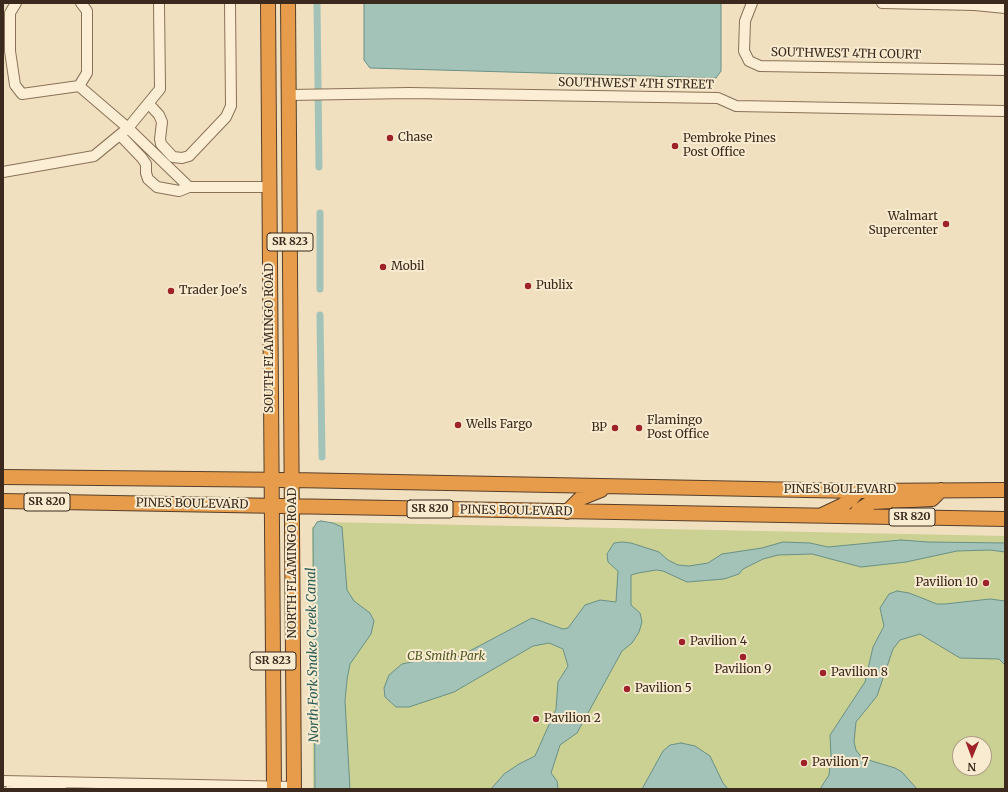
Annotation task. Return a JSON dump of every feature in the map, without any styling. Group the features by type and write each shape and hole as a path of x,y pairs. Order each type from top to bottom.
{"highway":[{"name":"SOUTH FLAMINGO ROAD","path":"268,3 271,480"},
{"name":"SOUTH FLAMINGO ROAD","path":"288,3 293,480"},
{"path":"270,187 276,191 281,201 282,278 291,302"},
{"name":"PINES BOULEVARD","path":"3,477 293,480 858,491 1005,490"},
{"name":"NORTH FLAMINGO ROAD","path":"271,480 274,788"},
{"name":"NORTH FLAMINGO ROAD","path":"293,480 294,788"},
{"path":"567,512 581,498 609,487"},
{"path":"855,516 858,511 872,502 932,499 942,490"},
{"path":"820,516 843,504 852,498 858,491"},
{"name":"PINES BOULEVARD","path":"3,501 567,512 1005,518"}],"street":[{"path":"3,172 94,156 128,128 160,89 159,3"},
{"path":"149,104 160,115 162,122 160,139 161,144 173,157 182,158 189,156 226,117 231,106 230,3"},
{"name":"SOUTHWEST 4TH COURT","path":"752,3 744,21 744,51 749,61 760,66 1005,70"},
{"path":"882,3 989,4 1005,8"},
{"path":"15,4 10,14 10,51 15,85 22,94 80,86 128,128 189,188"},
{"path":"80,86 87,73 87,11 82,4"},
{"name":"SOUTHWEST 4TH STREET","path":"289,95 331,93 409,93 718,98 736,106 1005,111"},
{"path":"120,135 142,158 146,164 146,173 151,183 157,187 179,191 189,188 270,187"},
{"path":"3,781 294,788"},
{"path":"68,789 84,782"},
{"path":"11,789 61,789"}],"green space":[{"name":"CB Smith Park","path":"323,522 1005,536 1005,789 313,789 312,527"}],"water":[{"path":"364,3 721,3 721,71 716,78 370,68 364,60"},
{"path":"321,521 333,523 342,527 347,590 354,601 370,613 374,621 371,634 350,664 347,680 345,701 350,789 315,789 313,529 317,522"},
{"path":"901,540 928,542 1005,543 1005,552 990,550 957,551 906,562 861,567 812,554 778,555 763,559 743,569 739,574 724,579 687,582 663,571 656,570 631,575 631,605 640,613 642,622 639,632 632,643 622,651 577,733 560,745 551,773 557,781 558,789 491,789 504,774 535,756 556,709 558,682 568,666 563,649 549,643 533,646 454,692 409,707 396,707 385,697 384,688 389,675 402,664 421,660 440,662 462,655 532,618 563,629 568,628 585,605 600,600 616,602 618,571 608,562 607,554 614,543 631,543 659,552 668,560 678,565 689,566 708,563 722,554 762,548 783,542 810,543 828,547"},
{"path":"897,591 909,593 937,604 990,599 1005,601 1005,665 999,659 960,658 920,634 900,640 893,649 877,696 856,722 854,742 856,750 862,758 895,768 902,772 917,789 820,789 829,775 831,756 830,735 865,682 873,647 884,626 880,608 889,594"},
{"path":"681,743 695,746 710,756 723,783 728,789 642,789 663,751 670,745"}],"waterway":[{"name":"North Fork Snake Creek Canal","path":"317,3 319,167"},
{"name":"North Fork Snake Creek Canal","path":"320,213 320,289"},
{"name":"North Fork Snake Creek Canal","path":"320,315 322,457"}],"place":[{"name":"Chase","path":"390,138"},
{"name":"Pembroke Pines Post Office","path":"675,146"},
{"name":"Walmart Supercenter","path":"946,224"},
{"name":"Mobil","path":"383,267"},
{"name":"Publix","path":"528,286"},
{"name":"Trader Joe's","path":"171,291"},
{"name":"Wells Fargo","path":"458,425"},
{"name":"BP","path":"615,428"},
{"name":"Flamingo Post Office","path":"639,428"},
{"name":"Pavilion 10","path":"986,583"},
{"name":"Pavilion 4","path":"682,642"},
{"name":"Pavilion 9","path":"743,657"},
{"name":"Pavilion 8","path":"823,673"},
{"name":"Pavilion 5","path":"627,689"},
{"name":"Pavilion 2","path":"536,719"},
{"name":"Pavilion 7","path":"804,763"}]}
